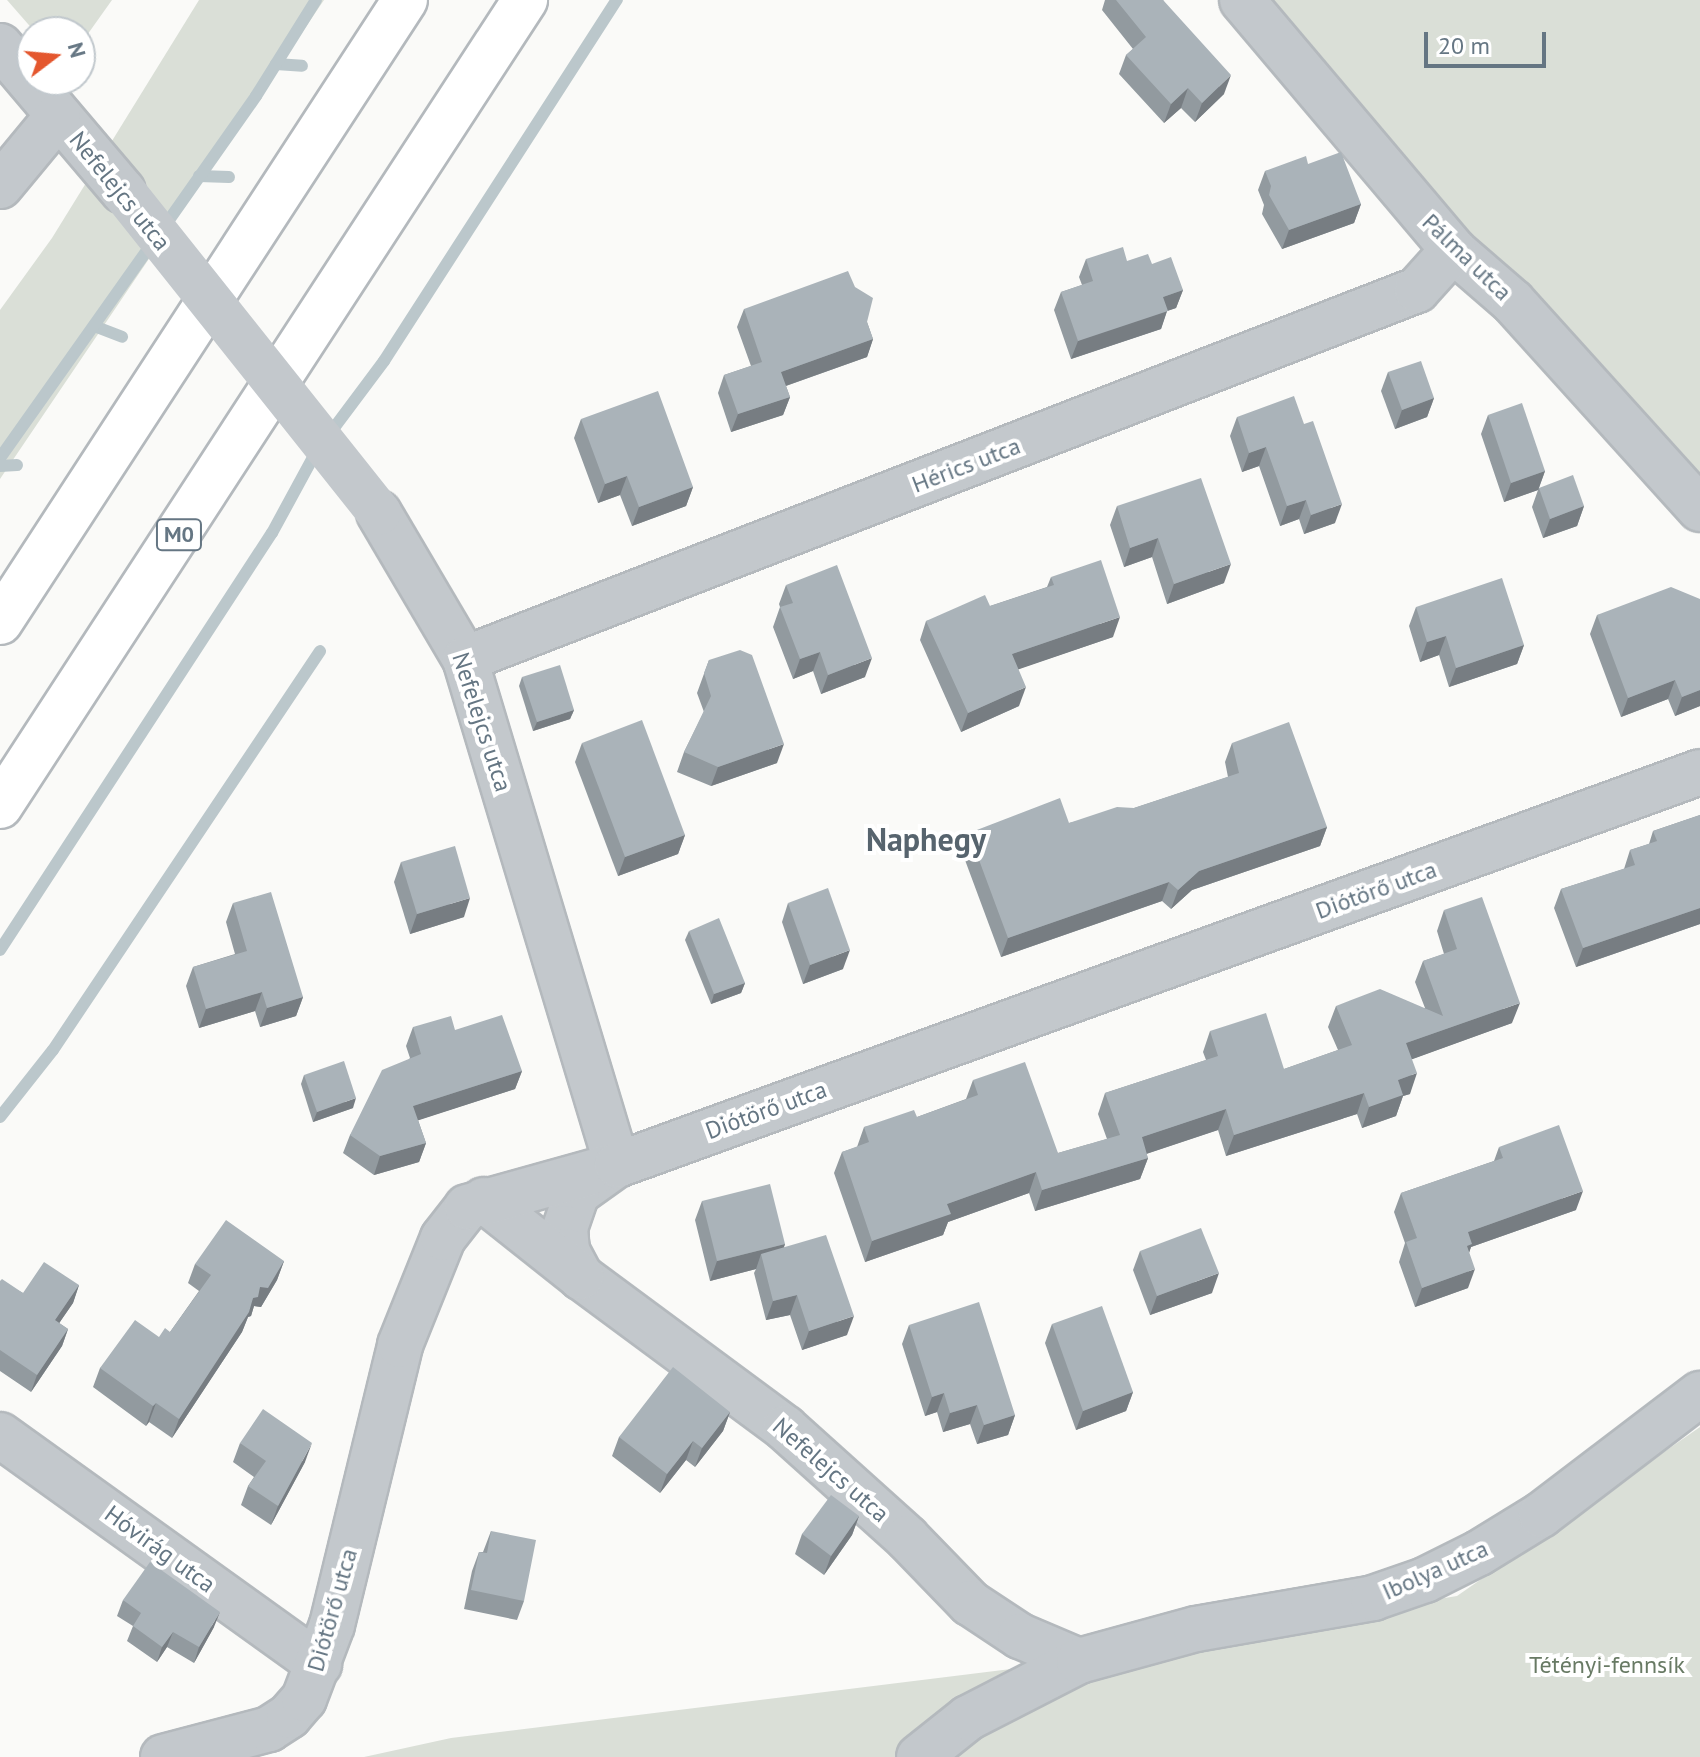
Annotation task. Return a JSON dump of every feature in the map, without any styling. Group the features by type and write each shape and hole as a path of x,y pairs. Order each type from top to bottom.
{"highway":[{"path":"0,622 405,0"},
{"name":"M0","path":"0,806 525,0"}],"street":[{"name":"Pálma utca","path":"1242,0 1453,250 1513,302 1700,509"},
{"name":"Nefelejcs utca","path":"0,46 123,191 379,513 465,659 617,1165"},
{"path":"0,186 58,116"},
{"name":"Hérics utca","path":"465,659 1417,290 1453,250"},
{"name":"Diótörő utca","path":"163,1757 269,1729 289,1716 304,1699 332,1625 400,1345 443,1238 467,1207 617,1165 1700,772"},
{"path":"581,1277 567,1251 565,1228 577,1193 617,1165"},
{"name":"Nefelejcs utca","path":"484,1200 581,1277 785,1428 907,1538 970,1603 1020,1636 1079,1661"},
{"name":"Ibolya utca","path":"919,1757 968,1718 1079,1661 1196,1629 1373,1598 1425,1580 1479,1553 1541,1515 1700,1394"},
{"name":"Hóvirág utca","path":"0,1435 319,1664"}],"green space":[{"path":"7,0 112,0 96,22 96,16 21,16"},
{"path":"199,0 324,0 0,479 0,310 52,238"},
{"path":"1259,0 1700,0 1700,479 1439,207"},
{"name":"Tétényi-fennsík","path":"1700,1427 1700,1757 364,1757 451,1738 1011,1669 1457,1596"}],"building":[{"path":"1116,0 1163,0 1231,75 1202,103 1188,88 1171,104 1126,55 1146,37"},
{"path":"1341,152 1361,204 1289,230 1269,195 1271,186 1265,171 1306,156 1308,164"},
{"path":"1123,247 1127,261 1148,254 1152,264 1171,257 1183,290 1163,297 1168,311 1078,341 1061,292 1093,281 1086,259"},
{"path":"848,271 855,287 873,298 867,322 873,339 781,372 790,397 738,414 724,375 762,362 744,309"},
{"path":"1421,361 1434,398 1402,410 1388,372"},
{"path":"658,391 693,487 639,507 627,476 605,484 581,419"},
{"path":"1294,396 1304,424 1313,421 1342,504 1311,515 1306,500 1287,506 1266,447 1249,453 1237,417"},
{"path":"1522,403 1545,471 1511,483 1488,415"},
{"path":"1573,475 1584,506 1550,519 1539,488"},
{"path":"1201,478 1231,564 1174,584 1158,538 1130,548 1117,506"},
{"path":"1101,560 1120,617 1012,654 1026,687 968,713 926,621 985,595 990,606 1054,585 1051,577"},
{"path":"837,565 872,658 828,675 820,652 800,659 780,607 793,603 786,585"},
{"path":"1502,578 1524,645 1456,668 1446,636 1427,642 1416,607"},
{"path":"1671,587 1700,599 1700,690 1682,697 1675,680 1628,698 1597,615"},
{"path":"740,650 752,655 784,744 718,767 684,752 711,696 704,673 709,660"},
{"path":"560,665 574,710 537,722 522,677"},
{"path":"642,720 685,835 625,857 582,743"},
{"path":"1289,722 1327,827 1199,871 1178,890 1169,882 1008,938 969,833 1060,798 1069,823 1117,807 1134,808 1239,773 1232,743"},
{"path":"1700,815 1700,908 1583,948 1561,889 1635,865 1630,850 1657,841 1653,831"},
{"path":"455,846 470,898 417,914 401,862"},
{"path":"828,888 850,950 810,965 788,903"},
{"path":"271,892 303,997 267,1008 262,992 206,1009 193,967 247,951 233,903"},
{"path":"1482,897 1520,1003 1406,1043 1417,1073 1398,1080 1403,1095 1369,1107 1364,1093 1234,1135 1226,1109 1142,1137 1148,1158 1042,1190 1036,1172 947,1204 951,1214 872,1241 842,1152 869,1142 864,1127 914,1110 917,1117 978,1095 973,1080 1025,1062 1058,1153 1120,1135 1105,1093 1218,1056 1210,1031 1266,1013 1284,1069 1352,1045 1336,1006 1380,989 1443,1016 1423,961 1457,949 1444,910"},
{"path":"719,918 745,983 714,994 689,931"},
{"path":"502,1015 522,1071 413,1106 426,1143 380,1156 350,1135 382,1070 421,1054 413,1027 451,1016 455,1030"},
{"path":"344,1061 356,1098 317,1112 304,1075"},
{"path":"1559,1125 1583,1191 1468,1232 1472,1244 1467,1246 1475,1269 1422,1288 1406,1242 1417,1238 1401,1193 1503,1158 1499,1147"},
{"path":"770,1184 785,1244 717,1261 702,1201"},
{"path":"226,1220 284,1261 268,1288 260,1287 249,1312 179,1419 156,1403 153,1406 100,1368 135,1320 159,1337 165,1328 170,1332 211,1275 195,1264"},
{"path":"1201,1228 1219,1273 1157,1296 1140,1251"},
{"path":"826,1235 854,1316 809,1331 797,1295 773,1301 761,1254"},
{"path":"44,1262 79,1285 55,1320 68,1329 37,1375 0,1350 0,1281 2,1279 23,1293"},
{"path":"979,1302 1015,1415 984,1425 977,1405 950,1413 944,1393 932,1397 909,1325"},
{"path":"1102,1306 1133,1392 1083,1411 1052,1324"},
{"path":"673,1367 730,1412 702,1448 693,1441 667,1474 619,1437"},
{"path":"263,1409 312,1443 278,1506 248,1486 266,1461 240,1443"},
{"path":"831,1495 859,1516 831,1556 802,1534"},
{"path":"491,1531 536,1540 524,1601 471,1590 479,1552 487,1553"},
{"path":"150,1562 220,1612 199,1647 173,1632 162,1647 133,1626 141,1613 123,1600"}],"waterway":[{"path":"164,227 256,96 316,0"},
{"path":"0,950 272,533 316,452 384,361 617,0"},
{"path":"276,64 302,66"},
{"path":"199,176 229,177"},
{"path":"0,458 153,242"},
{"path":"94,326 122,337"},
{"path":"0,466 17,465"},
{"path":"0,1117 53,1050 320,651"}],"district":[{"name":"Naphegy","path":"926,839"}]}
